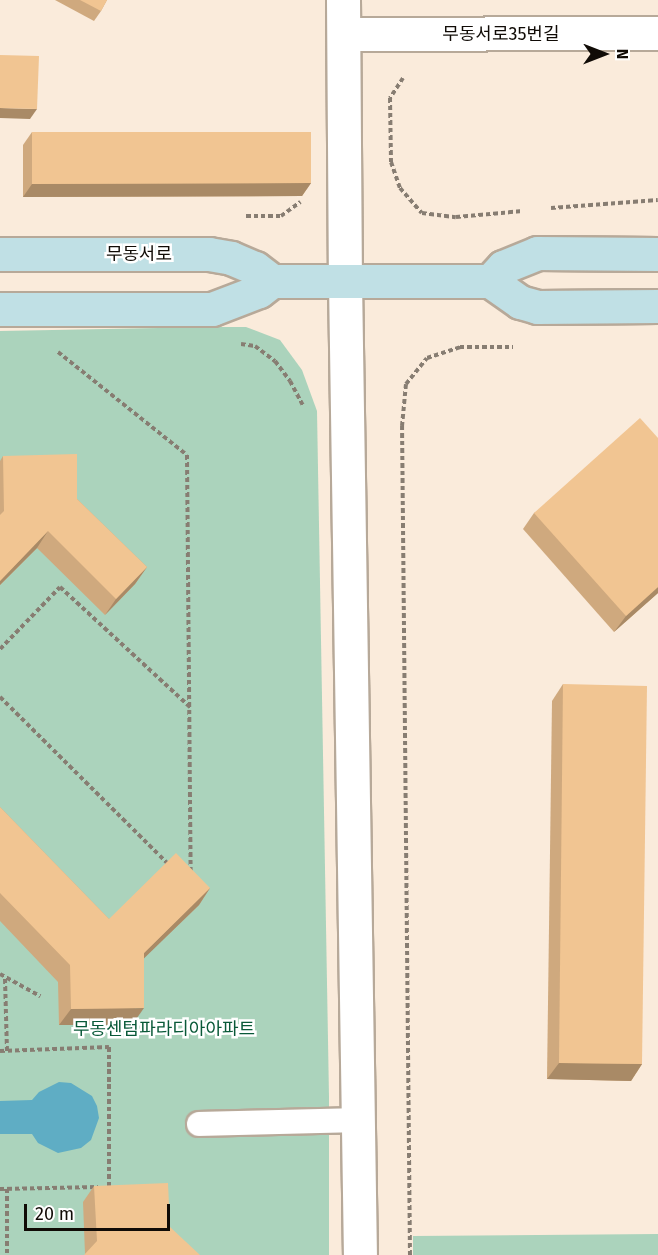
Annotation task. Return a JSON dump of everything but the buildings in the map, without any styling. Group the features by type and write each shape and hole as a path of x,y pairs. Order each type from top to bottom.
{"main road":[{"name":"무동서로","path":"0,254 209,254 231,258 255,268 272,281"},
{"path":"490,281 503,267 537,254 658,254"},
{"path":"0,309 212,309 259,291 272,281 490,281 520,302 537,307 658,306"}],"street":[{"path":"343,0 345,281 360,1255"},
{"name":"무동서로35번길","path":"344,34 658,33"}],"lane":[{"path":"199,1124 359,1120"}],"path":[{"path":"405,76 390,98 391,162 400,188 422,213 456,217 526,210"},
{"path":"234,216 281,216 298,205 304,197"},
{"path":"549,208 658,200"},
{"path":"50,346 187,455 191,875"},
{"path":"410,1255 402,426 406,384 427,358 460,347 519,347"},
{"path":"0,648 60,587 191,709"},
{"path":"0,697 175,870"},
{"path":"0,975 40,996"},
{"path":"5,979 7,1051"},
{"path":"0,1051 109,1047 110,1175 110,1186 0,1189"},
{"path":"7,1189 7,1255"}],"green space":[{"name":"무동센텀파라디아아파트","path":"246,327 280,340 302,370 317,411 329,1097 329,1255 0,1255 0,331"},
{"path":"658,1234 658,1255 413,1255 413,1236"}],"water":[{"path":"59,1082 71,1083 92,1096 99,1118 91,1140 81,1148 58,1153 38,1143 32,1134 0,1134 0,1101 32,1100 39,1092"}]}
